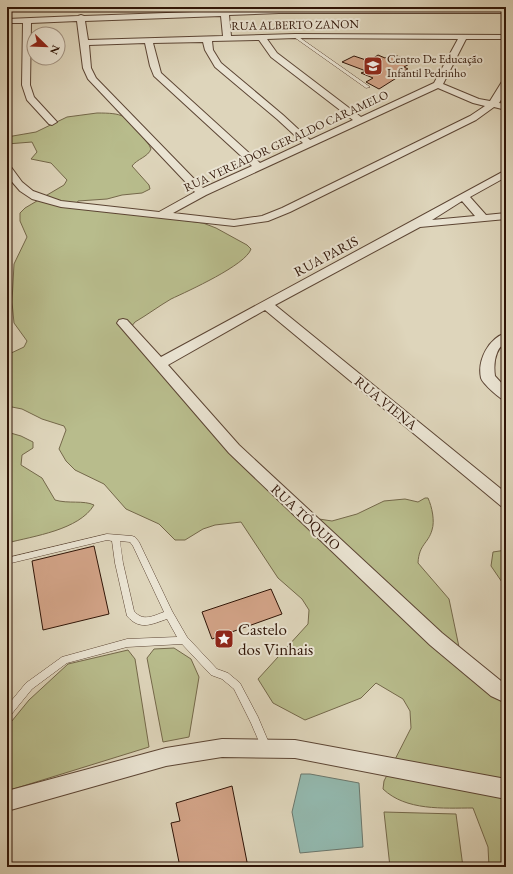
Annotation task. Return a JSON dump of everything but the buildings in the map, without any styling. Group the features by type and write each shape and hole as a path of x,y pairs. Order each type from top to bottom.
{"street":[{"path":"7,21 225,12 360,10 506,11"},
{"path":"225,12 227,38"},
{"path":"81,18 87,68 92,79 202,193"},
{"path":"27,20 27,94 52,122"},
{"name":"RUA ALBERTO ZANON","path":"85,43 294,36 506,37"},
{"path":"464,36 438,86 476,101 506,107"},
{"path":"260,37 274,55 359,120"},
{"path":"207,39 209,50 218,65 280,117 309,144"},
{"path":"149,42 157,74 259,167"},
{"path":"7,169 18,185 28,194 41,200 61,204 234,223 264,219 286,210 473,118 492,105 501,94 506,82"},
{"name":"RUA VEREADOR GERALDO CARAMELO","path":"161,215 202,193 359,120 438,86"},
{"name":"RUA PARIS","path":"159,364 266,304 417,224 506,173"},
{"path":"464,196 471,206 483,218"},
{"path":"417,224 506,216"},
{"name":"RUA VIENA","path":"266,304 506,502"},
{"name":"RUA TÓQUIO","path":"123,323 234,450 436,639 497,690 506,694"},
{"path":"506,337 500,340 491,349 487,361 488,378 506,396"},
{"path":"7,802 166,757 222,748 296,749 506,789"}],"lane":[{"path":"294,36 368,88"},
{"path":"7,561 107,536 132,539 136,544 184,640 214,672 225,676 237,686 255,720 266,748"},
{"path":"116,537 119,563 130,613 135,619 148,622 170,614"},
{"path":"7,713 29,686 65,660 127,643 184,640"}],"green space":[{"path":"97,113 119,115 128,119 149,145 151,149 150,152 132,166 149,185 150,189 142,193 122,195 107,199 78,201 77,203 85,207 203,223 216,228 247,245 251,249 247,255 228,270 171,299 135,322 131,327 250,467 319,519 332,521 357,514 384,501 405,499 418,502 428,498 433,514 433,526 430,535 420,552 418,563 449,599 459,647 479,677 506,696 506,867 489,867 488,847 473,808 437,808 414,805 392,796 383,789 384,781 411,728 410,711 403,699 376,683 361,698 305,720 273,703 258,679 308,624 309,610 302,599 278,578 241,522 215,525 203,529 185,540 175,540 159,524 126,509 104,484 75,470 66,461 59,449 66,430 64,426 42,419 22,409 7,406 7,355 24,347 27,341 14,323 12,302 14,264 27,237 20,221 20,213 25,208 64,185 67,180 51,163 31,159 37,152 32,142 7,144 7,137 36,132 67,117"},
{"path":"7,432 21,436 33,442 33,448 22,455 21,465 42,478 55,500 94,505 87,514 67,526 55,531 7,543"},
{"path":"506,550 506,588 491,566 493,552"},
{"path":"174,648 191,659 199,677 189,737 163,742 147,658 154,649"},
{"path":"128,650 135,659 149,747 7,791 7,727 29,700 68,664"},
{"path":"384,812 456,814 463,867 390,867"}],"water":[{"path":"301,774 310,774 359,783 363,847 300,853 292,812"}],"place":[{"name":"Centro De Educação Infantil Pedrinho","path":"373,66"},
{"name":"Castelo dos Vinhais","path":"224,639"}]}
